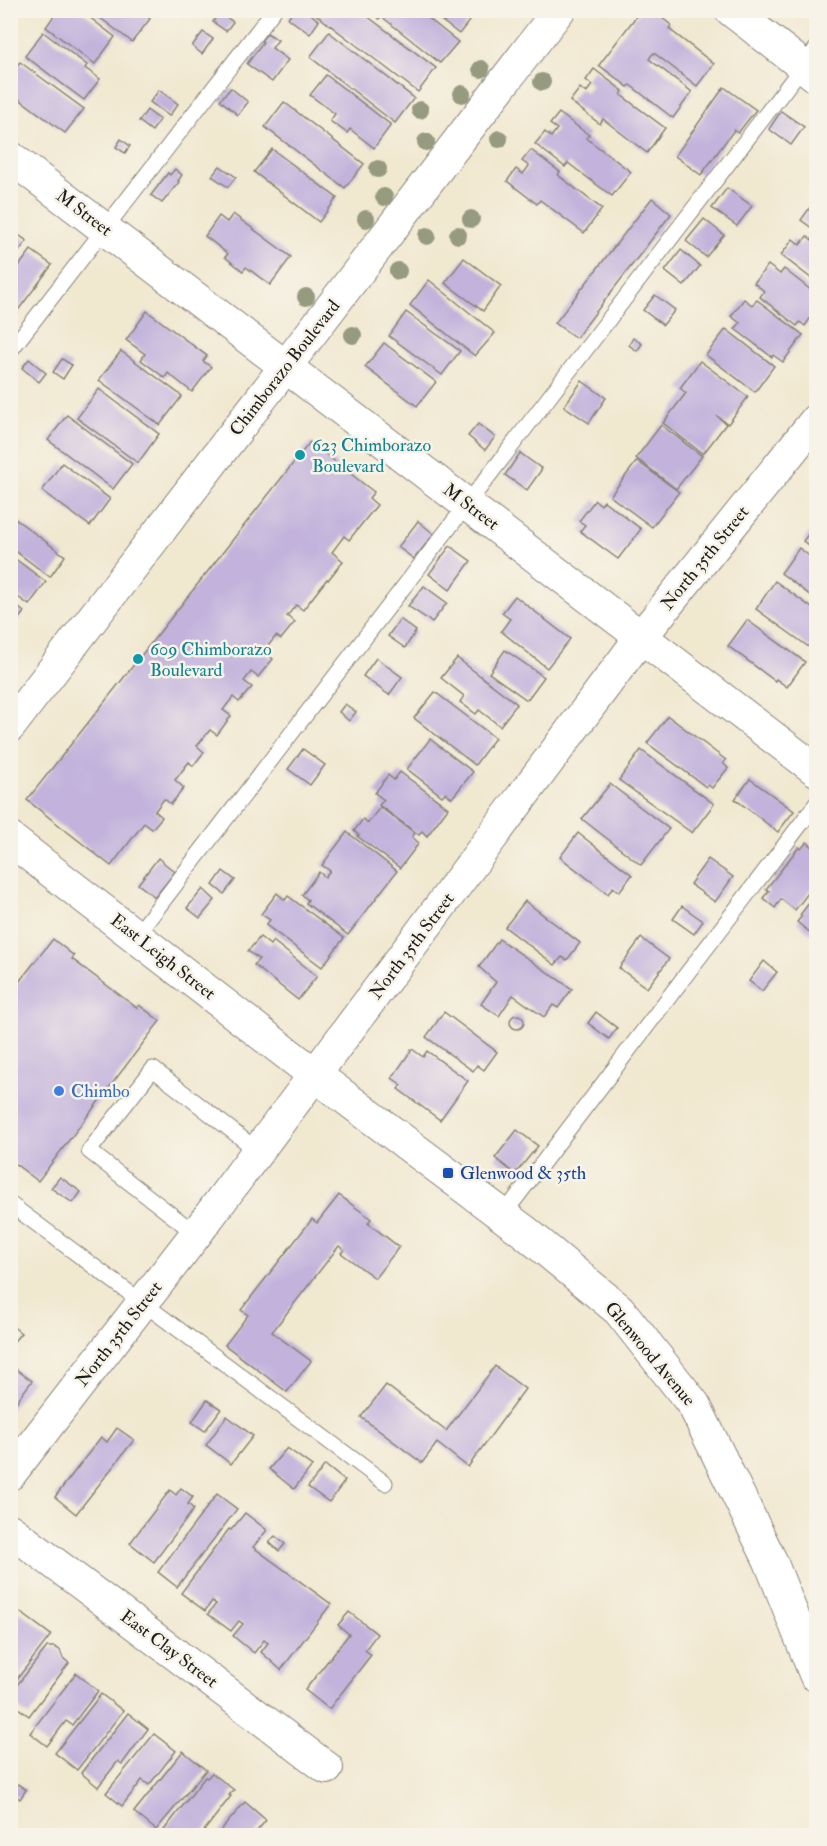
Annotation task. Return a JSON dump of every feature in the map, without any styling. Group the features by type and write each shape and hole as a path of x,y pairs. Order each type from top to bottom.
{"street":[{"name":"Chimborazo Boulevard","path":"10,726 559,10"},
{"path":"731,10 812,64"},
{"name":"M Street","path":"10,157 816,770"},
{"name":"North 35th Street","path":"10,1474 144,1303 641,637 816,420"},
{"name":"East Leigh Street","path":"10,839 315,1075"},
{"name":"Glenwood Avenue","path":"315,1075 503,1215 619,1310 694,1405 770,1560 816,1675"},
{"name":"East Clay Street","path":"10,1530 327,1768"}],"lane":[{"path":"10,351 273,10"},
{"path":"136,936 467,504 812,64"},
{"path":"503,1215 816,804"},
{"path":"196,1234 89,1150 153,1069 258,1151"},
{"path":"10,1204 384,1483"}],"building":[{"path":"58,10 80,10 115,37 95,64 46,27"},
{"path":"90,10 138,10 150,19 132,42"},
{"path":"293,10 306,10 319,21 310,34 288,18"},
{"path":"310,10 359,10 436,68 418,92"},
{"path":"368,10 418,10 458,42 440,63 381,16 379,19"},
{"path":"428,10 474,10 476,12 459,34"},
{"path":"641,10 652,10 671,25 669,29 714,64 697,86 654,53 651,56 649,59 692,92 673,118 599,65"},
{"path":"219,12 233,22 226,31 213,22"},
{"path":"43,32 87,65 85,68 100,79 84,100 25,56"},
{"path":"203,32 213,39 202,54 192,46"},
{"path":"329,32 414,98 395,123 310,57"},
{"path":"267,33 278,40 272,48 288,60 272,82 247,64"},
{"path":"20,62 84,109 65,133 10,92 10,74"},
{"path":"594,69 623,91 621,95 665,128 647,153 603,119 600,124 570,101 580,88 586,93 592,85 586,80"},
{"path":"326,75 391,125 374,148 350,129 347,133 330,121 335,114 310,95"},
{"path":"724,87 756,110 738,133 734,130 701,175 675,156"},
{"path":"231,88 248,102 238,115 220,100"},
{"path":"159,90 178,104 169,116 150,102"},
{"path":"284,102 364,164 345,188 265,127"},
{"path":"147,110 160,120 152,131 139,121"},
{"path":"781,111 804,127 791,145 769,129"},
{"path":"559,113 589,135 586,138 631,172 612,196 568,163 565,167 535,144 545,132 551,137 557,129 550,124"},
{"path":"121,139 130,146 125,153 116,147"},
{"path":"272,149 337,198 319,222 254,172"},
{"path":"531,150 560,172 558,175 602,209 584,233 540,200 537,204 507,181 516,169 523,174 529,166 522,161"},
{"path":"220,166 236,177 228,187 212,176"},
{"path":"175,169 182,175 162,203 151,195 168,173 170,175"},
{"path":"727,188 752,206 737,226 712,208"},
{"path":"652,198 671,214 576,338 555,323"},
{"path":"811,206 816,210 816,231 801,220"},
{"path":"233,214 291,257 270,285 246,267 243,271 225,257 228,254 205,236 219,216 227,222"},
{"path":"704,219 724,235 706,257 686,241"},
{"path":"10,229 27,241 10,262"},
{"path":"807,236 816,243 816,282 781,255 793,239 800,245"},
{"path":"31,250 52,265 10,321 10,278"},
{"path":"681,250 700,266 684,286 665,271"},
{"path":"464,258 501,286 483,311 445,283"},
{"path":"768,265 780,274 784,269 816,294 816,310 805,326 800,322 797,326 760,297 764,291 754,283"},
{"path":"429,280 495,333 475,356 410,305"},
{"path":"655,295 675,310 663,325 643,310"},
{"path":"744,299 752,305 757,300 803,335 783,362 773,355 772,357 735,329 740,323 731,316"},
{"path":"147,311 207,356 203,361 211,367 192,392 168,373 165,378 141,360 145,354 126,340"},
{"path":"406,312 460,351 442,375 389,336"},
{"path":"726,329 774,366 755,392 706,355"},
{"path":"633,338 642,344 637,351 629,345"},
{"path":"384,343 436,382 417,406 365,367"},
{"path":"121,351 182,396 160,425 99,380"},
{"path":"29,359 46,373 39,382 22,368"},
{"path":"62,359 72,365 63,379 53,372"},
{"path":"700,361 748,397 728,424 717,416 726,424 703,454 663,423 686,393 680,388"},
{"path":"582,381 606,398 589,423 564,406"},
{"path":"99,389 159,434 138,463 77,418"},
{"path":"67,415 132,464 113,489 48,440"},
{"path":"478,424 495,437 485,450 468,436"},
{"path":"661,425 702,456 676,489 636,458"},
{"path":"310,442 374,492 369,498 377,505 349,540 344,536 332,552 343,561 328,580 303,610 296,605 287,616 295,622 281,639 276,636 264,651 273,659 258,677 251,672 244,681 252,687 239,702 233,697 223,710 231,716 217,735 210,730 197,746 204,752 193,766 189,762 175,780 184,788 171,804 164,799 155,811 162,817 152,829 144,823 111,866 27,800"},
{"path":"520,453 542,469 527,490 505,475"},
{"path":"637,461 679,492 652,527 610,496"},
{"path":"62,463 110,499 90,526 42,491"},
{"path":"595,500 601,505 604,501 641,529 618,559 580,531 585,525 579,521"},
{"path":"10,515 65,556 50,577 10,547"},
{"path":"418,521 434,534 414,559 398,547"},
{"path":"816,524 816,551 803,541"},
{"path":"450,546 471,561 450,590 429,574"},
{"path":"799,548 816,561 816,600 781,573"},
{"path":"10,555 46,582 29,605 10,591"},
{"path":"775,581 816,611 816,645 813,650 756,609"},
{"path":"424,586 447,603 432,622 408,606"},
{"path":"515,596 570,639 547,668 501,631 510,619 502,613"},
{"path":"10,601 24,612 10,629"},
{"path":"400,619 416,631 405,648 388,636"},
{"path":"747,620 805,662 787,687 776,679 775,681 728,646"},
{"path":"505,650 544,677 527,700 489,673"},
{"path":"376,658 402,677 389,695 363,676"},
{"path":"457,658 517,704 500,726 479,710 476,714 460,702 464,696 441,678"},
{"path":"435,692 495,738 475,765 414,718"},
{"path":"345,704 356,712 349,721 339,712"},
{"path":"668,716 726,760 723,763 728,768 712,788 708,785 706,787 647,743"},
{"path":"430,739 473,772 452,798 445,793 442,796 407,769"},
{"path":"303,749 325,765 310,785 288,769"},
{"path":"641,750 714,804 692,833 619,780"},
{"path":"400,772 448,808 427,836 422,831 419,835 379,805 384,800 375,793 388,775 394,780"},
{"path":"750,779 794,811 778,832 735,799"},
{"path":"610,784 669,829 641,865 582,819"},
{"path":"380,807 415,833 412,837 419,843 400,868 357,836 359,835 354,831 363,819 368,823"},
{"path":"347,832 397,871 348,935 306,903 308,900 302,895 319,872 325,877 330,871 322,865"},
{"path":"578,833 632,875 619,892 613,887 608,894 560,857"},
{"path":"807,842 816,850 816,883 795,910 781,899 775,908 763,898 769,891 766,889 799,847 801,849"},
{"path":"158,858 175,872 155,897 138,884"},
{"path":"708,859 733,877 715,902 690,884"},
{"path":"223,871 235,880 224,894 213,885"},
{"path":"203,889 215,900 200,918 187,908"},
{"path":"277,893 285,900 288,896 344,938 322,967 266,925 270,920 261,914"},
{"path":"816,894 816,933 814,936 797,922"},
{"path":"525,901 580,943 567,960 562,957 555,965 505,927"},
{"path":"682,906 703,921 694,934 673,919"},
{"path":"260,937 270,945 273,941 317,976 298,1000 254,965 259,959 248,951"},
{"path":"641,938 669,959 647,988 619,968"},
{"name":"Chimbo","path":"53,939 74,956 72,959 137,1008 139,1005 160,1021 38,1181 10,1160 10,993"},
{"path":"499,939 572,989 558,1008 553,1005 544,1017 513,995 499,1016 481,1004 496,982 479,967"},
{"path":"764,961 777,972 762,991 749,981"},
{"path":"444,1012 497,1052 484,1070 477,1065 473,1071 426,1037"},
{"path":"596,1012 617,1028 609,1039 588,1023"},
{"path":"514,1015 520,1015 524,1022 520,1029 514,1029 510,1025 510,1019"},
{"path":"412,1049 423,1057 427,1051 468,1081 440,1120 398,1089 402,1085 392,1078"},
{"path":"517,1130 538,1146 515,1174 495,1158"},
{"path":"60,1177 81,1192 73,1203 51,1188"},
{"path":"339,1195 371,1219 368,1223 399,1247 375,1278 341,1253 344,1250 339,1246 272,1332 311,1361 287,1392 225,1345 248,1315 241,1310 312,1219 317,1223"},
{"path":"10,1324 21,1333 10,1346"},
{"path":"10,1365 32,1381 10,1410"},
{"path":"495,1366 525,1389 468,1467 437,1443 422,1463 361,1417 386,1385 446,1431"},
{"path":"207,1400 221,1409 205,1431 192,1422"},
{"path":"227,1416 253,1436 231,1464 206,1445"},
{"path":"117,1428 134,1440 76,1514 55,1497 101,1437 107,1442"},
{"path":"287,1448 312,1466 294,1489 269,1469"},
{"path":"325,1465 345,1481 329,1502 308,1487"},
{"path":"181,1488 193,1497 188,1504 194,1509 154,1562 130,1543 170,1490 176,1495"},
{"path":"217,1494 237,1509 177,1587 158,1572"},
{"path":"245,1513 267,1530 253,1547 331,1604 281,1670 261,1652 268,1643 264,1640 254,1653 233,1636 243,1624 239,1621 231,1631 208,1614 216,1604 212,1601 205,1611 181,1593 229,1529 231,1530"},
{"path":"275,1536 285,1544 279,1551 269,1542"},
{"path":"20,1612 51,1635 10,1688 10,1625"},
{"path":"349,1612 377,1634 365,1650 371,1655 329,1709 305,1690 349,1634 338,1625"},
{"path":"47,1647 60,1650 63,1658 69,1663 29,1716 10,1702 10,1694"},
{"path":"76,1673 98,1691 72,1725 66,1721 47,1746 30,1733"},
{"path":"101,1694 123,1711 77,1770 55,1753"},
{"path":"128,1713 148,1729 122,1764 118,1761 98,1787 81,1773"},
{"path":"154,1734 176,1751 149,1785 142,1780 122,1806 106,1793"},
{"path":"183,1751 206,1770 156,1830 134,1812"},
{"path":"212,1773 234,1790 229,1795 231,1796 200,1836 171,1836 164,1830 205,1777 207,1778"},
{"path":"18,1784 26,1790 20,1799 12,1793"},
{"path":"245,1802 266,1820 253,1836 216,1836"}],"place":[{"name":"623 Chimborazo Boulevard","path":"300,455"},
{"name":"609 Chimborazo Boulevard","path":"138,659"},
{"name":"Chimbo","path":"59,1091"},
{"name":"Glenwood & 35th","path":"448,1173"}]}
